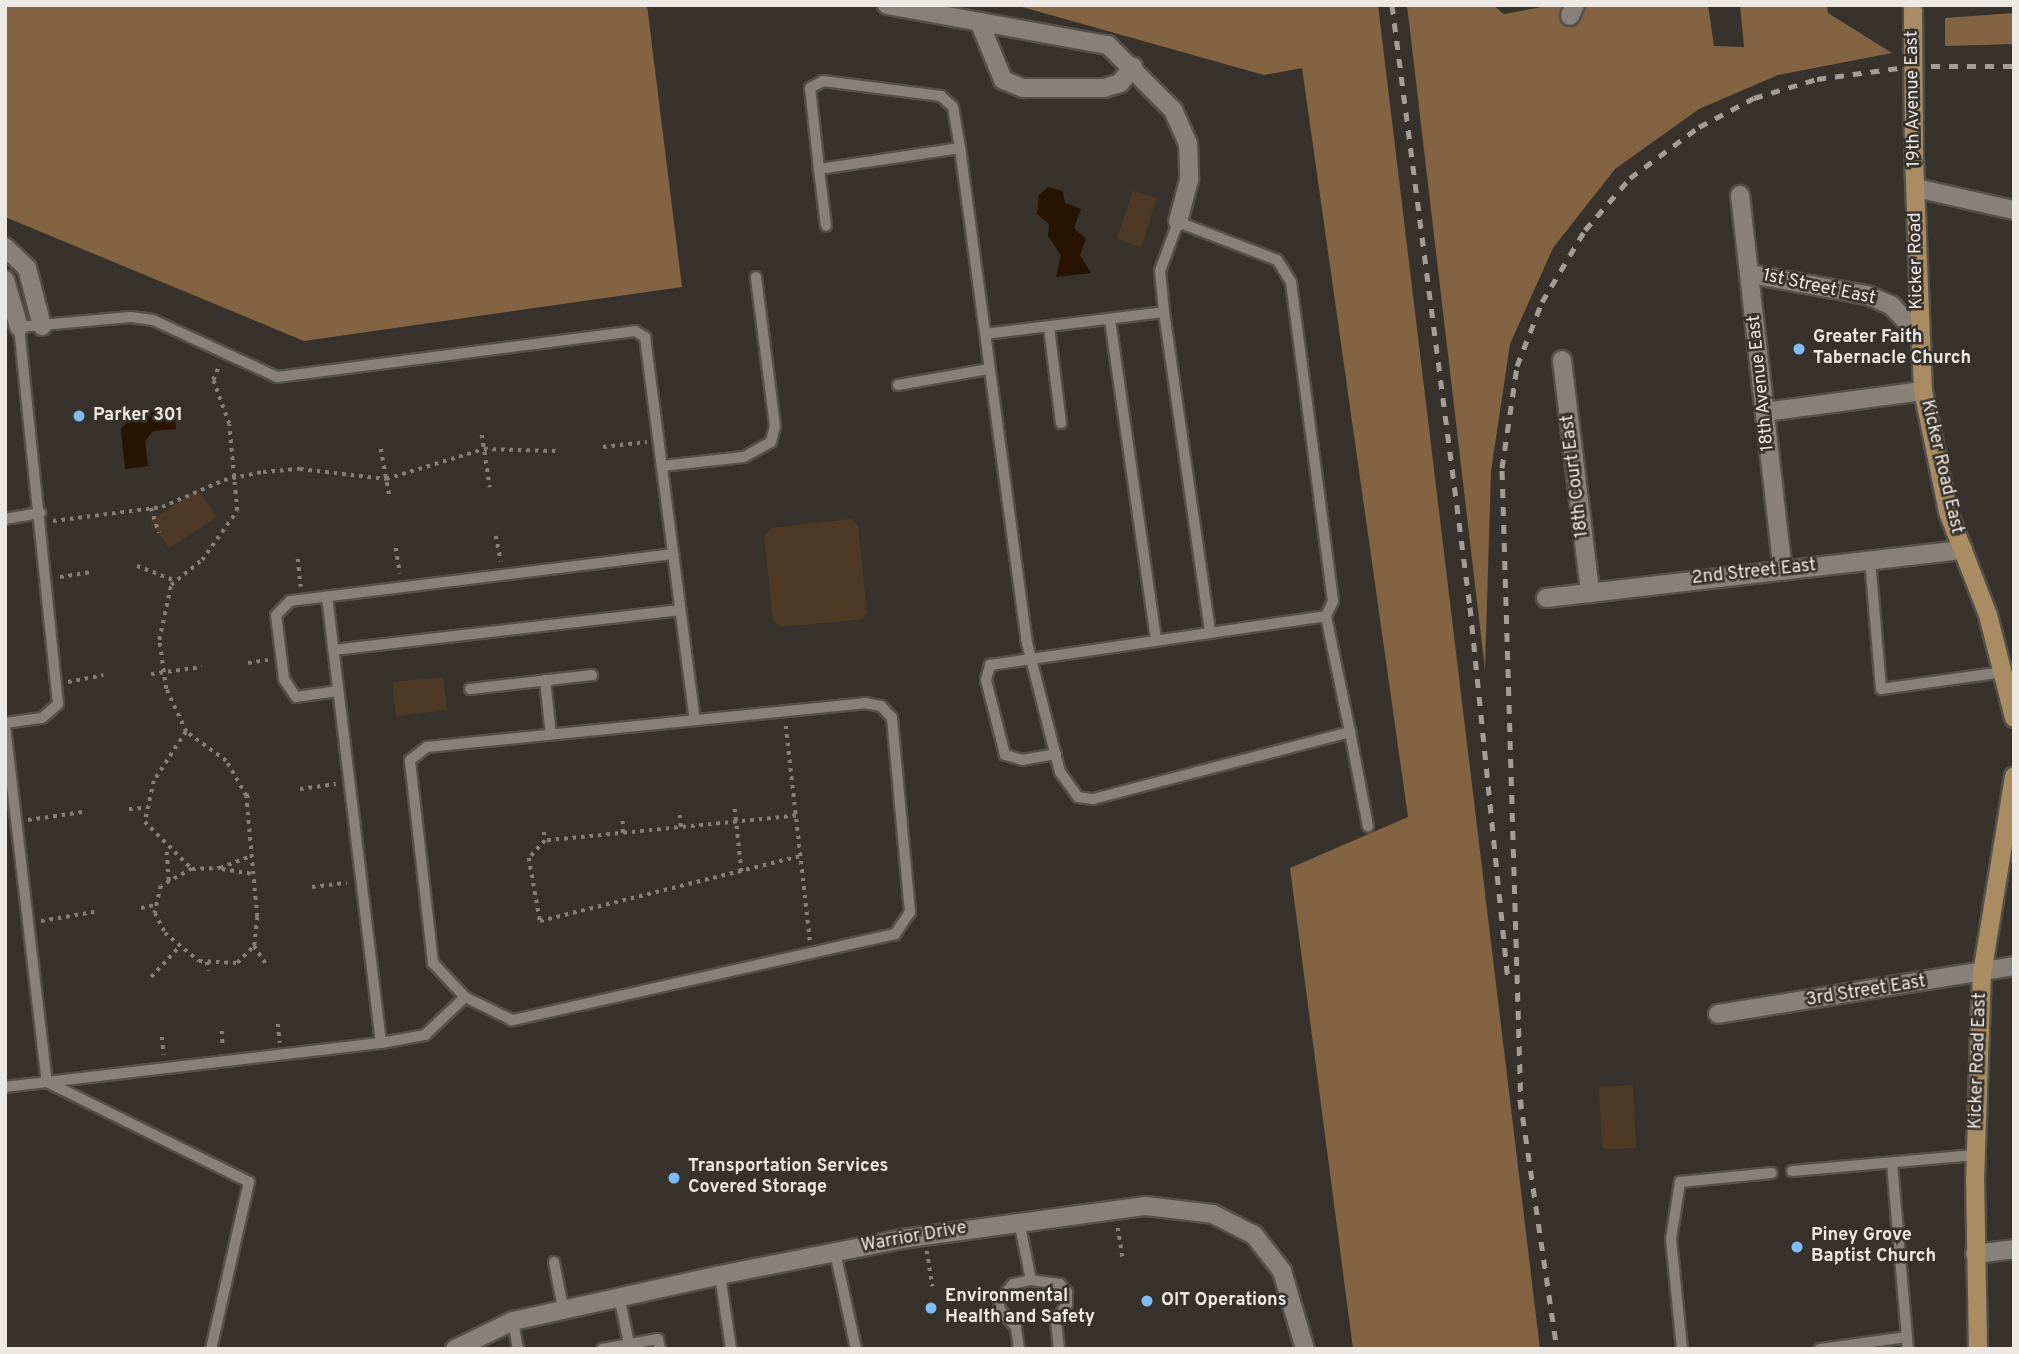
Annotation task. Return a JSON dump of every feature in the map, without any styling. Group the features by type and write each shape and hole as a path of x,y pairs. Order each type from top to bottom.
{"main road":[{"name":"19th Avenue East","path":"1913,7 1916,188"},
{"name":"Kicker Road","path":"1916,188 1918,334"},
{"name":"Kicker Road East","path":"1918,334 1923,391 1948,512 2004,672 2014,718"},
{"name":"Kicker Road East","path":"1978,1349 1975,1155 1982,974 2014,776"}],"street":[{"path":"887,5 981,26 1108,45 1133,67 1173,110 1188,144 1189,180 1178,222"},
{"path":"981,26 1003,80 1023,89 1104,88 1120,83 1133,67"},
{"path":"1916,188 2014,210"},
{"name":"18th Avenue East","path":"1740,195 1783,571"},
{"path":"5,247 27,268 42,326"},
{"name":"1st Street East","path":"1750,274 1867,295 1891,305 1918,334"},
{"path":"5,280 19,327"},
{"name":"18th Court East","path":"1562,360 1590,593"},
{"path":"1765,412 1923,391"},
{"name":"2nd Street East","path":"1546,598 1963,550"},
{"name":"3rd Street East","path":"1718,1014 1982,974 2014,966"},
{"name":"Warrior Drive","path":"455,1349 513,1321 563,1308 835,1252 1019,1220 1115,1209 1191,1209 1254,1235 1282,1271 1305,1349"},
{"path":"1975,1254 2014,1249"}],"lane":[{"path":"827,226 810,88 823,81 941,96 953,107 989,369 1033,655 1056,754 1079,797 1093,799 1350,732"},
{"path":"819,169 960,148"},
{"path":"1210,632 1160,271 1178,222 1276,260 1291,282 1333,601 1325,616 1368,826"},
{"path":"662,466 744,457 771,442 775,426 755,277"},
{"path":"985,334 1164,312"},
{"path":"47,1082 5,725 41,718 58,704 59,683 19,327 131,317 153,320 224,355 277,377 635,331 645,337 695,720"},
{"path":"1110,320 1156,640"},
{"path":"1049,327 1061,423"},
{"path":"898,385 989,369"},
{"path":"5,519 40,518"},
{"path":"338,691 296,697 280,658 276,615 303,599 673,554"},
{"path":"1870,561 1881,689 2004,672"},
{"path":"327,596 359,882 381,1043"},
{"path":"334,650 680,610"},
{"path":"1056,754 1023,760 1005,755 986,680 989,665 1033,655 1325,616"},
{"path":"470,689 592,675"},
{"path":"545,680 551,735"},
{"path":"865,703 881,706 892,718 910,912 895,934 534,1018 512,1020 466,997 433,963 427,946 410,760 427,747 695,720 865,703"},
{"path":"5,1087 381,1043 425,1035 466,997"},
{"path":"47,1082 249,1182 211,1349"},
{"path":"1792,1171 1975,1155"},
{"path":"1820,1349 1908,1343 1892,1163"},
{"path":"1682,1349 1671,1239 1680,1182 1772,1174"},
{"path":"1019,1220 1031,1280"},
{"path":"835,1252 856,1349"},
{"path":"554,1262 563,1308"},
{"path":"720,1275 731,1349"},
{"path":"1019,1349 1016,1327 999,1309 1000,1299 1013,1284 1031,1280 1060,1284 1067,1292 1068,1304 1056,1321 1059,1349"},
{"path":"619,1296 629,1344"},
{"path":"513,1321 518,1349"},
{"path":"602,1349 659,1339 660,1349"}],"path":[{"path":"224,355 213,380 229,424 237,480 237,511 226,532 176,581 162,611 159,640 166,671 166,689 186,732 226,761 246,796 253,874 254,946 266,964"},
{"path":"482,435 490,487"},
{"path":"603,447 659,440"},
{"path":"381,449 390,499"},
{"path":"40,518 151,509 237,480 300,469 386,479 484,449 557,451"},
{"path":"151,509 159,533"},
{"path":"496,536 503,574"},
{"path":"397,548 401,587"},
{"path":"298,559 303,599"},
{"path":"137,566 176,581"},
{"path":"47,579 90,572"},
{"path":"248,663 280,658"},
{"path":"151,674 202,667"},
{"path":"59,683 103,675"},
{"path":"785,711 811,953"},
{"path":"186,732 144,808 145,822 167,850 192,869"},
{"path":"300,789 348,782"},
{"path":"246,796 253,795"},
{"path":"129,809 144,808"},
{"path":"735,809 742,873"},
{"path":"16,821 82,812"},
{"path":"680,815 681,827"},
{"path":"796,816 545,841 529,858 540,920 629,903 801,856"},
{"path":"623,821 623,833"},
{"path":"544,832 545,841"},
{"path":"167,850 169,881"},
{"path":"220,868 250,856"},
{"path":"141,908 155,905 169,881 192,869 220,868 253,874"},
{"path":"312,887 359,882"},
{"path":"155,905 165,933 179,947 207,962 237,963 254,946"},
{"path":"28,923 94,912"},
{"path":"151,977 179,947"},
{"path":"207,962 209,971"},
{"path":"1115,1209 1123,1258"},
{"path":"925,1235 933,1287"}],"shaded area":[{"path":"5,5 647,5 682,287 304,341 5,217"},
{"path":"1015,5 1378,5 1540,1349 1353,1349 1290,868 1408,817 1302,68 1264,75"},
{"path":"1407,5 1493,5 1504,14 1552,5 1708,5 1714,46 1744,47 1740,5 1827,5 1828,13 1892,53 1778,75 1699,109 1615,169 1553,248 1510,344 1491,471 1485,670"},
{"path":"2014,13 2014,44 1945,46 1945,18"},
{"path":"1048,187 1063,191 1065,203 1081,209 1074,228 1086,239 1080,255 1091,273 1056,277 1061,255 1048,236 1049,224 1037,214 1039,195"},
{"path":"1133,191 1157,198 1141,247 1117,239"},
{"path":"174,409 176,429 153,431 145,441 148,466 125,469 121,429 136,412"},
{"path":"198,489 217,517 169,548 150,521"},
{"path":"851,519 858,526 867,612 863,619 782,627 773,621 764,536 771,528"},
{"path":"443,677 447,710 396,716 392,682"},
{"path":"1633,1085 1636,1148 1602,1149 1599,1087"}],"railway":[{"path":"1392,5 1470,607 1508,978"},
{"path":"1521,1109 1502,468 1517,366 1542,302 1585,230 1630,178 1699,127 1754,98 1817,79 1913,66 2014,66"},
{"path":"1520,1099 1557,1349"}],"place":[{"name":"Greater Faith Tabernacle Church","path":"1799,349"},
{"name":"Parker 301","path":"79,416"},
{"name":"Transportation Services Covered Storage","path":"674,1178"},
{"name":"Piney Grove Baptist Church","path":"1797,1247"},
{"name":"OIT Operations","path":"1147,1301"},
{"name":"Environmental Health and Safety","path":"931,1308"}]}
